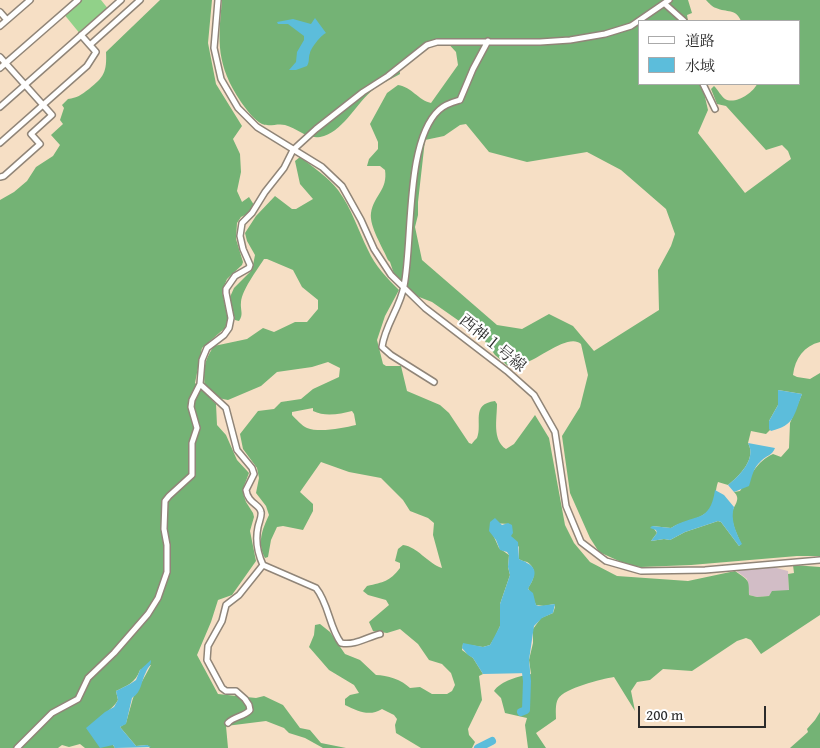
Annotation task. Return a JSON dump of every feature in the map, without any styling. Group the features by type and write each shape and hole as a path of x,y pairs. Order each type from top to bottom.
{"street":[{"path":"0,26 30,0"},
{"path":"0,68 78,0"},
{"path":"0,107 121,0"},
{"path":"91,44 140,0"},
{"name":"西神１号線","path":"218,0 214,48 221,79 238,108 257,127 322,167 342,186 361,220 374,249 390,275 425,308 508,371 534,396 554,432 566,506 581,542 606,561 641,571 705,570 820,560"},
{"path":"640,20 667,2 683,20"},
{"path":"0,12 7,20"},
{"path":"17,748 52,713 78,699 88,678 114,653 148,614 158,598 168,566 164,529 165,501 192,475 192,444 197,428 191,407 192,400 200,384 205,350 224,335 229,328 231,321 226,289 230,282 249,268 250,265 240,236 242,223 252,213 265,192 284,168 293,150 348,103 388,76 427,44 436,42 562,41 605,34 631,26 638,21"},
{"path":"0,143 87,66 96,52 91,44 81,35"},
{"path":"434,382 391,355 382,347 384,335 404,288 407,274 416,166 421,139 426,128 440,109 460,100 473,69 488,41"},
{"path":"0,57 52,115 31,134 40,144 4,176 0,177"},
{"path":"703,85 715,109"},
{"path":"200,384 204,390 226,408 237,450 252,468 254,474 246,490 250,500 260,508 262,513 256,536 256,547 263,565 316,588 321,594 341,643 348,644 380,634"},
{"path":"228,722 246,715 250,710 249,705 236,691 226,691 222,688 208,664 206,655 208,646 222,621 226,605 239,595 263,565"}],"shaded area":[{"path":"773,567 788,571 789,591 773,591 769,596 757,597 749,595 747,579 735,570"}],"green space":[{"path":"78,0 101,0 109,10 81,35 63,13"},
{"path":"160,0 212,0 208,43 216,84 242,126 233,139 240,154 241,172 237,191 242,202 249,197 254,205 237,223 236,239 243,262 227,279 222,291 228,320 225,328 202,348 195,383 216,404 217,425 226,435 237,460 249,473 243,493 254,517 250,531 256,561 232,595 218,600 197,655 218,694 256,698 264,696 283,705 300,728 310,730 321,743 346,748 323,748 266,721 226,726 228,748 150,748 147,745 136,746 120,727 126,723 133,698 151,665 140,670 133,681 116,691 118,700 116,703 96,721 115,748 85,748 80,744 69,747 62,745 58,748 0,748 0,200 14,192 27,181 36,167 53,156 60,145 51,135 63,124 60,120 64,108 62,105 68,99 84,93 98,81 105,69 106,52"},
{"path":"222,0 688,0 692,13 687,15 688,20 638,20 638,85 702,85 708,110 698,133 745,193 791,159 788,151 782,145 766,150 726,106 717,104 711,89 714,86 725,99 734,100 748,94 756,85 800,85 800,20 740,20 734,12 715,7 706,0 820,0 820,342 809,346 801,354 793,375 810,379 820,373 820,556 641,567 630,566 599,552 590,538 570,493 562,436 580,407 588,375 581,344 576,341 562,344 533,360 508,366 495,355 482,337 432,302 414,295 394,274 374,230 371,218 375,202 383,188 385,170 380,166 367,166 369,159 378,149 378,142 370,124 387,93 398,85 407,88 431,103 458,65 456,52 443,38 430,42 399,63 400,74 368,94 338,128 331,133 318,137 308,136 285,125 262,124 253,117 241,102 227,76 223,64 220,41","holes":["466,124 489,152 527,162 587,152 621,170 666,209 675,234 671,246 658,270 659,310 594,351 573,326 549,314 522,329 497,325 422,260 415,227 418,215 425,140 444,136 460,125","778,390 802,394 790,423 789,448 781,457 773,454 767,457 754,470 740,491 734,492 737,500 732,518 741,544 739,546 721,522 718,521 685,532 670,540 651,541 657,533 652,526 671,528 699,517 712,506 718,482 728,485 742,472 749,461 750,449 748,443 751,431 766,434 770,430 769,421 778,405"]},
{"path":"300,157 334,185 351,212 374,261 399,290 385,316 377,340 383,364 386,366 401,366 407,391 440,405 449,413 469,443 472,444 477,438 480,410 487,403 495,401 497,404 497,435 506,449 514,444 535,415 549,438 565,525 574,543 590,562 617,576 688,581 735,571 747,581 749,595 757,597 769,596 772,591 789,590 788,574 794,573 793,565 820,567 820,615 761,654 751,640 746,638 737,641 692,671 663,669 650,680 637,682 631,691 635,711 614,677 568,691 558,699 556,719 536,733 546,748 528,748 525,725 527,718 505,713 501,698 494,691 505,682 531,674 529,660 533,643 533,629 541,618 553,613 555,607 554,604 536,605 528,588 532,582 534,571 527,562 519,559 519,547 511,538 510,524 490,523 490,528 499,548 509,555 508,567 510,575 500,604 500,626 490,645 483,647 463,644 462,650 473,658 483,674 479,676 482,700 468,729 469,735 475,742 472,748 421,748 396,733 395,725 397,719 394,715 382,709 368,713 345,705 345,699 350,695 359,693 354,685 329,670 309,647 314,635 315,625 320,624 330,632 345,654 360,660 376,675 394,678 410,688 420,687 432,694 447,694 452,691 455,685 451,673 442,664 429,660 418,644 400,629 387,633 373,631 369,622 389,605 386,600 368,595 363,591 367,586 386,581 396,573 400,568 400,563 395,561 398,549 403,545 408,546 442,568 433,535 434,523 428,518 410,511 403,500 381,478 349,472 321,462 300,492 313,504 313,511 303,530 283,526 277,527 271,540 268,557 265,558 261,547 261,536 269,515 266,506 256,493 259,478 257,468 243,449 240,434 258,411 274,409 281,402 301,399 313,389 339,377 340,368 328,362 312,367 277,372 261,386 228,400 218,398 205,387 205,365 214,346 247,339 263,328 274,332 295,322 307,322 318,309 318,300 302,287 293,270 267,259 264,259 244,292 239,321 235,320 230,297 234,288 252,270 255,255 245,233 256,216 275,196 292,209 296,209 313,199 300,184 295,161","holes":["313,408 313,411 327,414 352,411 356,425 318,430 303,426 292,415 292,412"]},
{"path":"820,712 820,748 790,748 808,732 807,729"}],"water":[{"path":"315,18 326,33 312,48 307,66 296,70 289,70 296,62 297,52 304,40 304,36 288,24 278,24 277,22 293,19 311,24"},
{"path":"778,390 802,394 793,418 785,426 771,431 769,429 769,421 778,405"},
{"path":"748,443 775,448 772,453 758,464 749,486 734,492 728,485 742,472 749,461 750,449"},
{"path":"715,490 724,495 734,507 733,521 742,544 739,546 721,522 718,521 685,532 670,540 651,541 657,533 656,530 650,528 652,526 671,528 705,513 713,501"},
{"path":"495,518 502,525 508,523 512,525 513,533 511,536 518,542 519,559 534,569 534,576 528,589 533,593 536,605 555,604 553,613 542,618 534,626 529,660 530,673 483,674 473,658 462,648 463,643 483,647 490,645 500,626 500,604 510,575 508,567 509,555 507,552 500,550 496,540 489,531 490,522"},
{"path":"151,660 140,690 132,698 126,724 120,727 136,746 147,745 151,747 115,748 113,745 100,748 86,728 114,707 118,700 116,691 136,680 140,670"}],"waterway":[{"path":"521,712 526,710 527,681 525,664"},
{"path":"478,748 492,741"}]}
